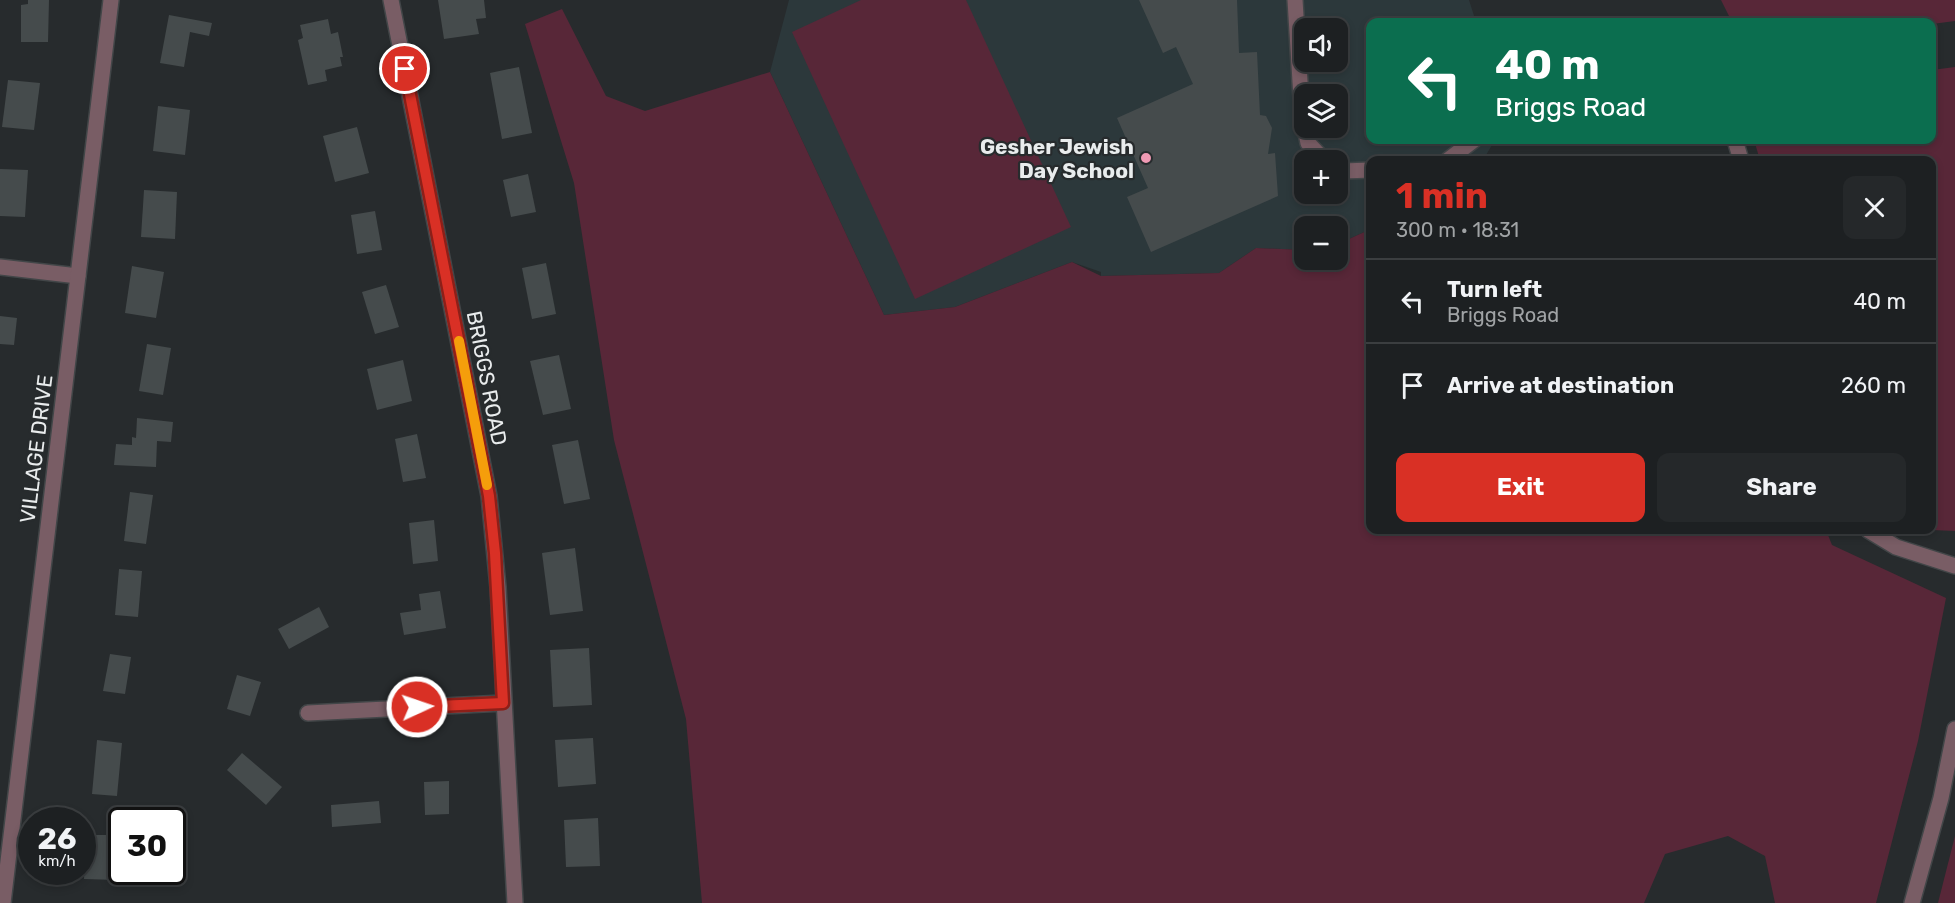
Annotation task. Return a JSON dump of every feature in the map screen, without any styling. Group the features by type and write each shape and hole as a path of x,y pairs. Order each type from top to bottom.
{"street":[{"name":"VILLAGE DRIVE","path":"3,903 111,0"},
{"name":"BRIGGS ROAD","path":"391,0 489,496 495,547 514,903"},
{"path":"1295,0 1302,114 1308,143 1315,150"},
{"path":"1457,156 1470,144"},
{"path":"1348,171 1366,170"},
{"path":"0,267 78,276"},
{"path":"1875,534 1896,547 1955,566"},
{"path":"308,713 503,703"},
{"path":"1912,903 1941,798 1955,729"}],"shaded area":[{"name":"Gesher Jewish Day School","path":"789,0 1469,0 1475,18 1366,18 1366,144 1493,144 1485,156 1366,156 1366,231 1348,239 1348,216 1294,216 1294,250 1256,248 1219,273 1101,276 1101,272 1072,262 955,307 884,315 770,72"},
{"path":"861,0 966,0 1071,227 915,299 792,32"},
{"path":"1721,0 1955,0 1955,21 1936,23 1936,18 1730,18"},
{"path":"562,9 606,96 645,111 770,72 884,315 955,307 1072,262 1101,276 1219,273 1256,248 1294,250 1294,270 1348,270 1348,239 1366,231 1366,534 1828,534 1832,545 1946,598 1918,741 1876,903 1775,903 1765,856 1728,836 1665,854 1644,903 702,903 686,719 614,440 574,183 525,24"},
{"path":"1955,67 1955,531 1936,530 1936,156 1759,156 1755,144 1936,144 1936,69"},
{"path":"1955,836 1955,903 1938,903"}],"building":[{"path":"28,0 49,0 48,42 21,42 21,5 28,4"},
{"path":"438,0 484,0 486,18 476,19 479,34 444,39"},
{"path":"1139,0 1237,0 1239,53 1257,52 1260,115 1266,116 1272,128 1268,154 1275,153 1278,196 1151,252 1127,197 1148,188 1117,118 1193,84 1176,47 1163,53"},
{"path":"169,15 212,23 209,36 190,32 184,67 160,63"},
{"path":"328,19 331,34 338,32 343,57 340,57 342,66 325,70 327,81 308,85 298,40 303,38 300,25"},
{"path":"519,67 532,133 502,139 490,73"},
{"path":"8,80 40,83 34,130 2,127"},
{"path":"158,106 190,110 185,155 153,151"},
{"path":"357,127 369,173 335,182 323,136"},
{"path":"0,169 28,170 25,217 0,216"},
{"path":"528,174 536,212 511,217 503,180"},
{"path":"144,190 177,192 175,239 141,237"},
{"path":"375,211 382,250 357,254 351,215"},
{"path":"546,263 556,314 532,319 522,268"},
{"path":"132,266 164,272 156,318 125,313"},
{"path":"386,285 399,327 375,334 362,292"},
{"path":"0,316 17,318 14,345 0,344"},
{"path":"147,344 171,348 163,395 139,391"},
{"path":"559,355 571,409 543,415 530,361"},
{"path":"403,360 412,401 377,410 367,369"},
{"path":"137,418 173,422 171,442 157,441 156,467 114,465 116,444 132,445 132,437 136,438"},
{"path":"417,434 426,478 403,482 395,439"},
{"path":"578,440 590,499 564,504 552,445"},
{"path":"130,492 153,495 146,544 124,541"},
{"path":"434,520 438,561 413,564 409,523"},
{"path":"575,548 583,611 550,615 542,553"},
{"path":"119,569 142,571 138,617 115,615"},
{"path":"440,591 446,628 404,635 400,613 421,610 419,594"},
{"path":"319,607 329,627 289,649 278,629"},
{"path":"589,648 592,705 553,707 550,650"},
{"path":"110,654 131,657 125,694 103,691"},
{"path":"237,675 261,682 250,716 227,709"},
{"path":"593,738 596,784 558,787 555,740"},
{"path":"97,740 122,743 117,796 92,794"},
{"path":"242,753 282,787 266,805 227,770"},
{"path":"449,781 449,814 425,815 424,782"},
{"path":"379,801 381,823 332,827 331,805"},
{"path":"598,818 600,866 566,867 564,820"},
{"path":"96,835 108,835 108,880 96,879"}],"slow traffic":[{"path":"459,341 487,485"}],"place":[{"name":"Gesher Jewish Day School","path":"1146,158"}],"route":[{"path":"405,69 489,496 494,537 503,703 417,707"}]}
